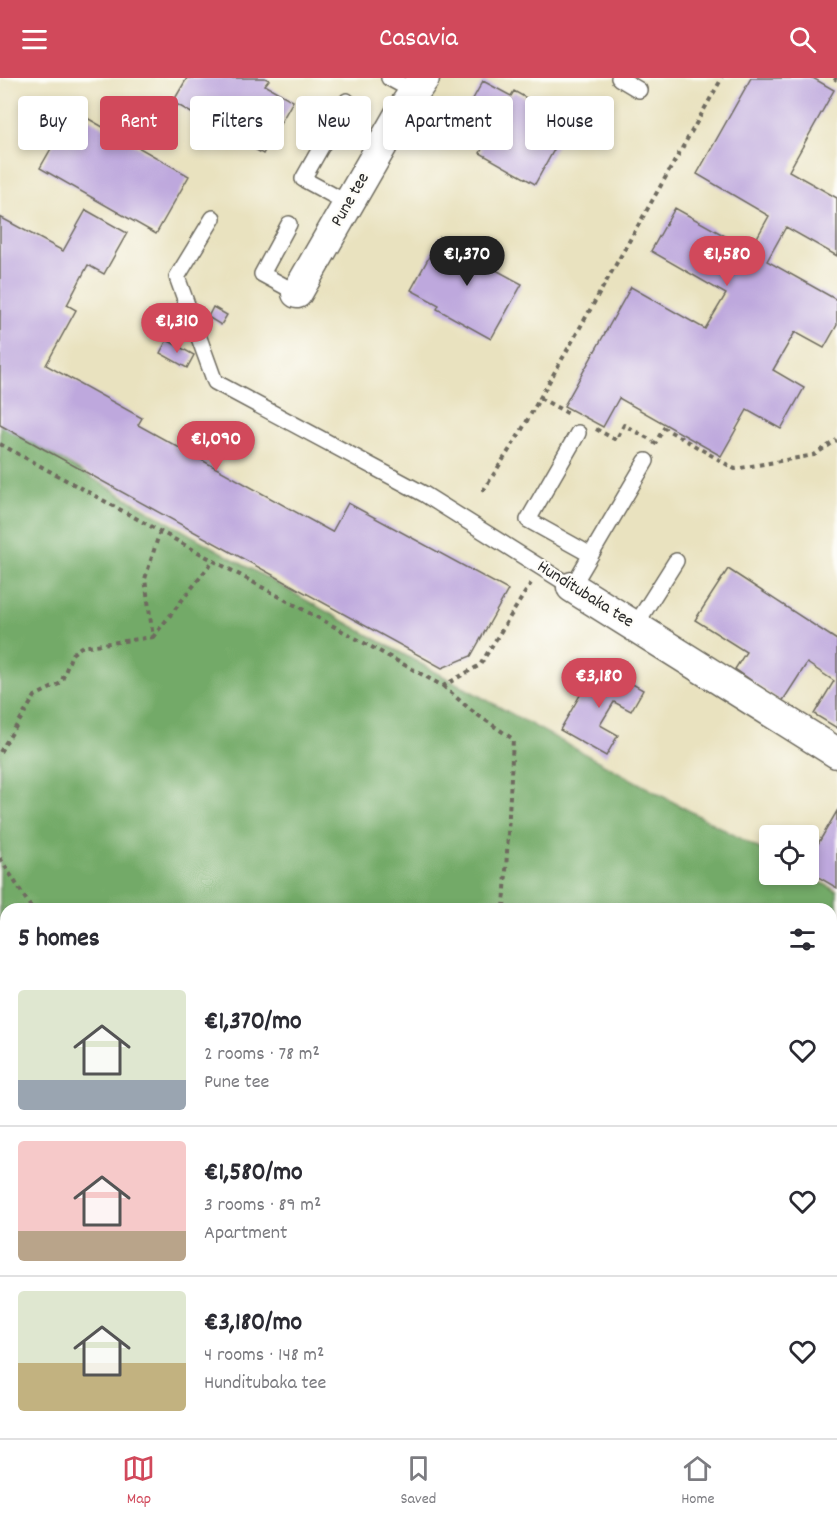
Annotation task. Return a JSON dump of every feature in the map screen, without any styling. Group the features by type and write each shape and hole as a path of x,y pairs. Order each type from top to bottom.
{"street":[{"name":"Pune tee","path":"297,293 404,107 419,85"},
{"name":"Hunditubaka tee","path":"572,587 837,753"}],"lane":[{"path":"389,78 419,85"},
{"path":"619,78 639,90"},
{"path":"320,150 303,179 349,204"},
{"name":"Hunditubaka tee","path":"213,218 177,277 215,382 424,494 572,587"},
{"path":"289,224 262,274 297,293"},
{"path":"578,433 528,520 591,555"},
{"path":"572,587 645,460"},
{"path":"635,626 676,561"}],"path":[{"path":"483,491 540,398 722,78"},
{"path":"540,398 575,417"},
{"path":"595,428 616,440 624,425 656,443"},
{"path":"645,460 664,428 735,469 814,455 837,440"},
{"path":"0,444 443,686 472,711 513,739 504,903"},
{"path":"153,637 146,579 160,531"},
{"path":"0,752 35,696 62,683 72,654 81,647 153,637 214,560"},
{"path":"443,686 480,665 541,567"},
{"path":"0,858 28,903"}],"green space":[{"path":"0,424 286,589 759,849 759,885 819,885 819,881 837,891 837,903 0,903"}],"building":[{"path":"187,78 265,78 269,80 265,85 293,101 284,117 284,96 190,96 190,112 178,105 176,96"},
{"path":"751,78 813,78 834,90 789,171 837,198 837,256 786,227 767,261 837,300 837,325 824,348 795,332 773,370 804,388 781,429 747,410 721,456 619,398 603,427 564,406 631,287 705,329 726,294 651,251 675,208 750,250 769,216 697,174"},
{"path":"483,81 511,96 475,96"},
{"path":"514,91 525,97 525,150 554,150 535,184 480,153 482,150 513,150 513,96 511,96"},
{"path":"88,119 100,125 100,150 143,150 189,176 156,234 40,168 50,150 88,150"},
{"path":"86,210 127,233 104,274 88,265 67,305 76,310 46,365 142,418 138,425 332,532 348,503 508,590 471,656 442,668 0,425 0,217 63,251"},
{"path":"440,237 467,252 470,247 498,263 494,269 522,284 491,339 437,309 439,305 411,290"},
{"path":"213,307 227,315 221,325 208,317"},
{"path":"167,340 194,355 187,368 160,353"},
{"path":"728,569 837,640 837,728 814,714 834,681 807,663 782,702 735,669 746,652 695,620"},
{"path":"598,664 643,690 631,711 614,702 600,725 618,735 606,756 560,730"},
{"path":"837,811 837,888 819,877 819,842"}]}
